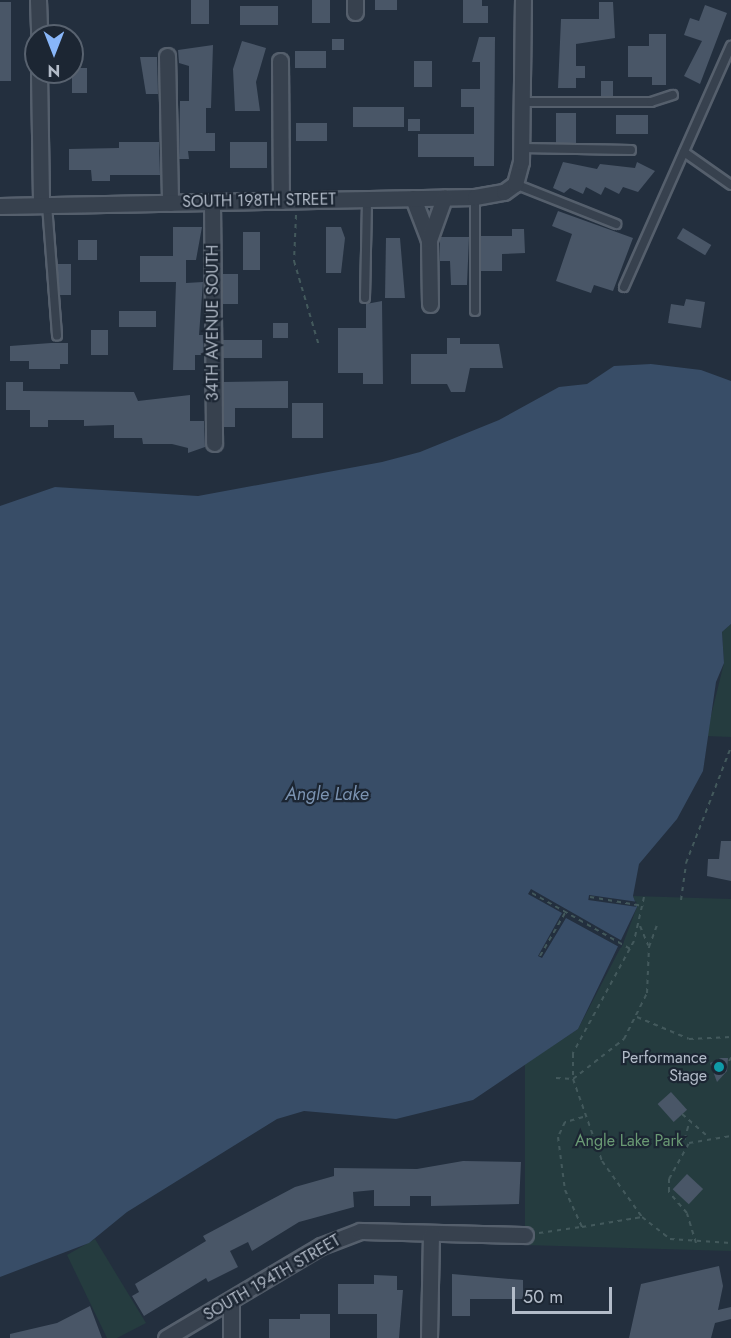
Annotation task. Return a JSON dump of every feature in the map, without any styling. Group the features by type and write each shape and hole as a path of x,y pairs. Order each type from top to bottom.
{"street":[{"path":"38,0 39,24"},
{"path":"515,184 522,148 522,0"},
{"path":"167,56 170,203"},
{"path":"280,61 289,201"},
{"path":"39,84 44,205"},
{"name":"SOUTH 198TH STREET","path":"0,206 475,197 515,184"},
{"path":"413,198 429,240 430,304"},
{"path":"429,240 444,198"},
{"name":"34TH AVENUE SOUTH","path":"212,202 214,443"},
{"name":"SOUTH 194TH STREET","path":"166,1338 231,1304 343,1236 380,1230 431,1234 525,1234"},
{"path":"429,1338 431,1234"},
{"path":"231,1304 231,1338"}],"lane":[{"path":"624,287 684,152 728,62 731,46"},
{"path":"522,102 651,102 673,95"},
{"path":"522,148 631,150"},
{"path":"684,152 731,185"},
{"path":"515,184 616,224"},
{"path":"475,197 475,311"},
{"path":"365,298 367,199"},
{"path":"44,205 57,336"}],"path":[{"path":"289,201 294,261 319,346"},
{"path":"681,900 686,863 731,747"},
{"path":"532,893 630,949"},
{"path":"590,897 644,906"},
{"path":"644,897 639,926 630,949 573,1053 573,1079 583,1117 612,1178 642,1217 663,1236 696,1243 731,1243"},
{"path":"540,956 565,913"},
{"path":"556,1078 573,1079 611,1054 637,1017 650,982 650,947 657,925"},
{"path":"639,926 650,947"},
{"path":"637,1017 689,1039 731,1036"},
{"path":"682,1114 689,1123 707,1136"},
{"path":"582,1227 566,1190 558,1137 565,1122 583,1117"},
{"path":"689,1123 669,1192 687,1213 696,1243"},
{"path":"681,1150 707,1136 731,1136"},
{"path":"525,1234 642,1217"}],"green space":[{"path":"731,624 731,737 706,736 724,663 722,632"},
{"name":"Angle Lake Park","path":"633,896 731,899 731,1251 525,1245 525,1064 578,1029 624,941 637,907"},
{"path":"95,1239 146,1323 117,1338 107,1338 67,1255"}],"water":[{"name":"Angle Lake","path":"651,364 701,370 731,381 731,624 722,632 724,663 716,682 703,771 677,819 639,864 633,896 637,907 578,1029 473,1100 396,1119 304,1111 277,1119 127,1212 89,1243 0,1277 0,506 55,487 198,496 382,462 420,452 499,420 559,387 587,384 614,366"}],"pier":[{"path":"531,889 624,942 621,948 566,918 542,958 538,956 562,913 528,894"},
{"path":"589,895 637,902 636,907 588,900"}],"building":[{"path":"191,0 209,0 209,24 191,24"},
{"path":"312,0 330,0 330,23 312,23"},
{"path":"375,0 397,0 397,10 375,10"},
{"path":"463,0 482,0 482,6 488,6 488,23 463,23"},
{"path":"0,2 11,2 11,81 0,81"},
{"path":"599,2 613,2 615,38 576,44 576,66 585,66 585,78 576,78 576,88 558,88 561,19 599,19"},
{"path":"705,5 727,13 700,84 684,76 702,41 684,35 690,18 699,21"},
{"path":"240,6 278,6 278,25 240,25"},
{"path":"649,34 666,34 666,85 652,85 652,77 628,77 628,46 649,46"},
{"path":"479,37 495,37 494,166 474,166 474,157 418,157 418,134 474,134 474,107 461,107 461,89 480,89 480,62 472,62"},
{"path":"332,39 344,39 344,50 332,50"},
{"path":"242,41 266,48 256,82 260,111 235,111 233,69"},
{"path":"213,45 211,108 206,108 206,133 215,133 215,151 188,151 189,159 179,159 180,101 189,101 189,66 179,63 178,50"},
{"path":"295,51 326,51 326,68 295,68"},
{"path":"140,57 157,57 158,94 146,94"},
{"path":"414,61 432,61 432,87 414,87"},
{"path":"84,68 87,68 87,93 72,93 72,84 84,84"},
{"path":"601,81 613,81 613,96 601,96"},
{"path":"353,107 404,107 404,127 353,127"},
{"path":"556,113 576,113 576,143 556,143"},
{"path":"616,115 648,115 648,134 616,134"},
{"path":"408,119 420,119 420,131 408,131"},
{"path":"296,123 327,123 327,141 296,141"},
{"path":"119,142 159,142 160,175 110,175 110,181 92,181 91,170 69,170 69,149 119,148"},
{"path":"230,142 267,142 267,168 230,168"},
{"path":"563,162 597,169 600,164 635,168 637,162 655,171 638,192 623,187 619,194 605,187 601,195 586,187 583,194 570,188 564,193 553,188"},
{"path":"558,211 633,238 613,291 594,285 591,293 556,281 572,234 552,226"},
{"path":"173,227 202,227 196,260 186,260 186,283 203,282 199,335 203,335 204,355 195,355 195,370 173,370 176,282 140,282 140,256 173,256"},
{"path":"326,227 341,227 345,238 341,273 326,273"},
{"path":"683,228 711,245 705,255 677,238"},
{"path":"512,229 524,229 525,253 502,254 502,271 481,271 481,236 512,236"},
{"path":"243,232 260,232 260,270 243,270"},
{"path":"440,237 469,237 467,285 451,285 450,261 440,261"},
{"path":"386,238 400,238 405,298 385,298"},
{"path":"78,240 97,240 97,260 78,260"},
{"path":"57,264 71,264 71,295 60,295"},
{"path":"222,274 238,274 238,304 222,304"},
{"path":"686,299 705,302 701,328 668,323 671,304 684,306"},
{"path":"382,301 383,384 363,384 363,373 338,373 338,328 366,328 366,304"},
{"path":"119,311 156,311 156,327 119,327"},
{"path":"273,323 288,323 288,338 273,338"},
{"path":"91,330 108,330 108,355 91,355"},
{"path":"447,338 460,338 460,344 499,344 503,368 470,368 465,392 451,392 447,384 411,384 411,354 447,354"},
{"path":"223,340 262,340 262,358 223,358"},
{"path":"68,343 68,364 60,364 60,369 29,369 29,361 10,361 10,346"},
{"path":"288,381 288,408 235,408 235,427 224,427 223,382"},
{"path":"6,382 23,382 23,391 134,392 138,401 190,395 190,421 204,421 205,447 188,453 188,448 172,444 143,444 142,438 114,438 114,425 84,426 84,420 48,420 48,427 30,427 30,410 6,410"},
{"path":"292,403 323,403 323,438 292,438"},
{"path":"721,841 731,841 731,881 707,876 708,859 719,859"},
{"name":"Performance Stage","path":"721,1058 728,1058 727,1071 717,1082 710,1063"},
{"path":"671,1092 687,1110 674,1122 658,1104"},
{"path":"463,1161 521,1162 519,1204 431,1206 431,1196 410,1196 410,1206 374,1206 374,1190 353,1192 354,1207 299,1222 252,1251 248,1242 230,1251 238,1267 208,1282 206,1278 144,1316 132,1296 139,1292 135,1284 206,1241 203,1236 295,1187 334,1176 334,1168 417,1169"},
{"path":"687,1174 703,1189 689,1204 673,1189"},
{"path":"719,1266 723,1286 718,1310 731,1307 731,1319 715,1323 711,1338 629,1338 641,1284"},
{"path":"452,1274 523,1280 523,1299 470,1299 470,1316 452,1316"},
{"path":"374,1275 397,1276 397,1290 403,1290 399,1338 377,1338 377,1314 338,1314 338,1284 374,1284"},
{"path":"90,1306 102,1338 10,1338 10,1334 57,1323"},
{"path":"300,1314 330,1314 330,1338 269,1338 269,1319 300,1319"}],"place":[{"name":"Performance Stage","path":"719,1067"}]}
